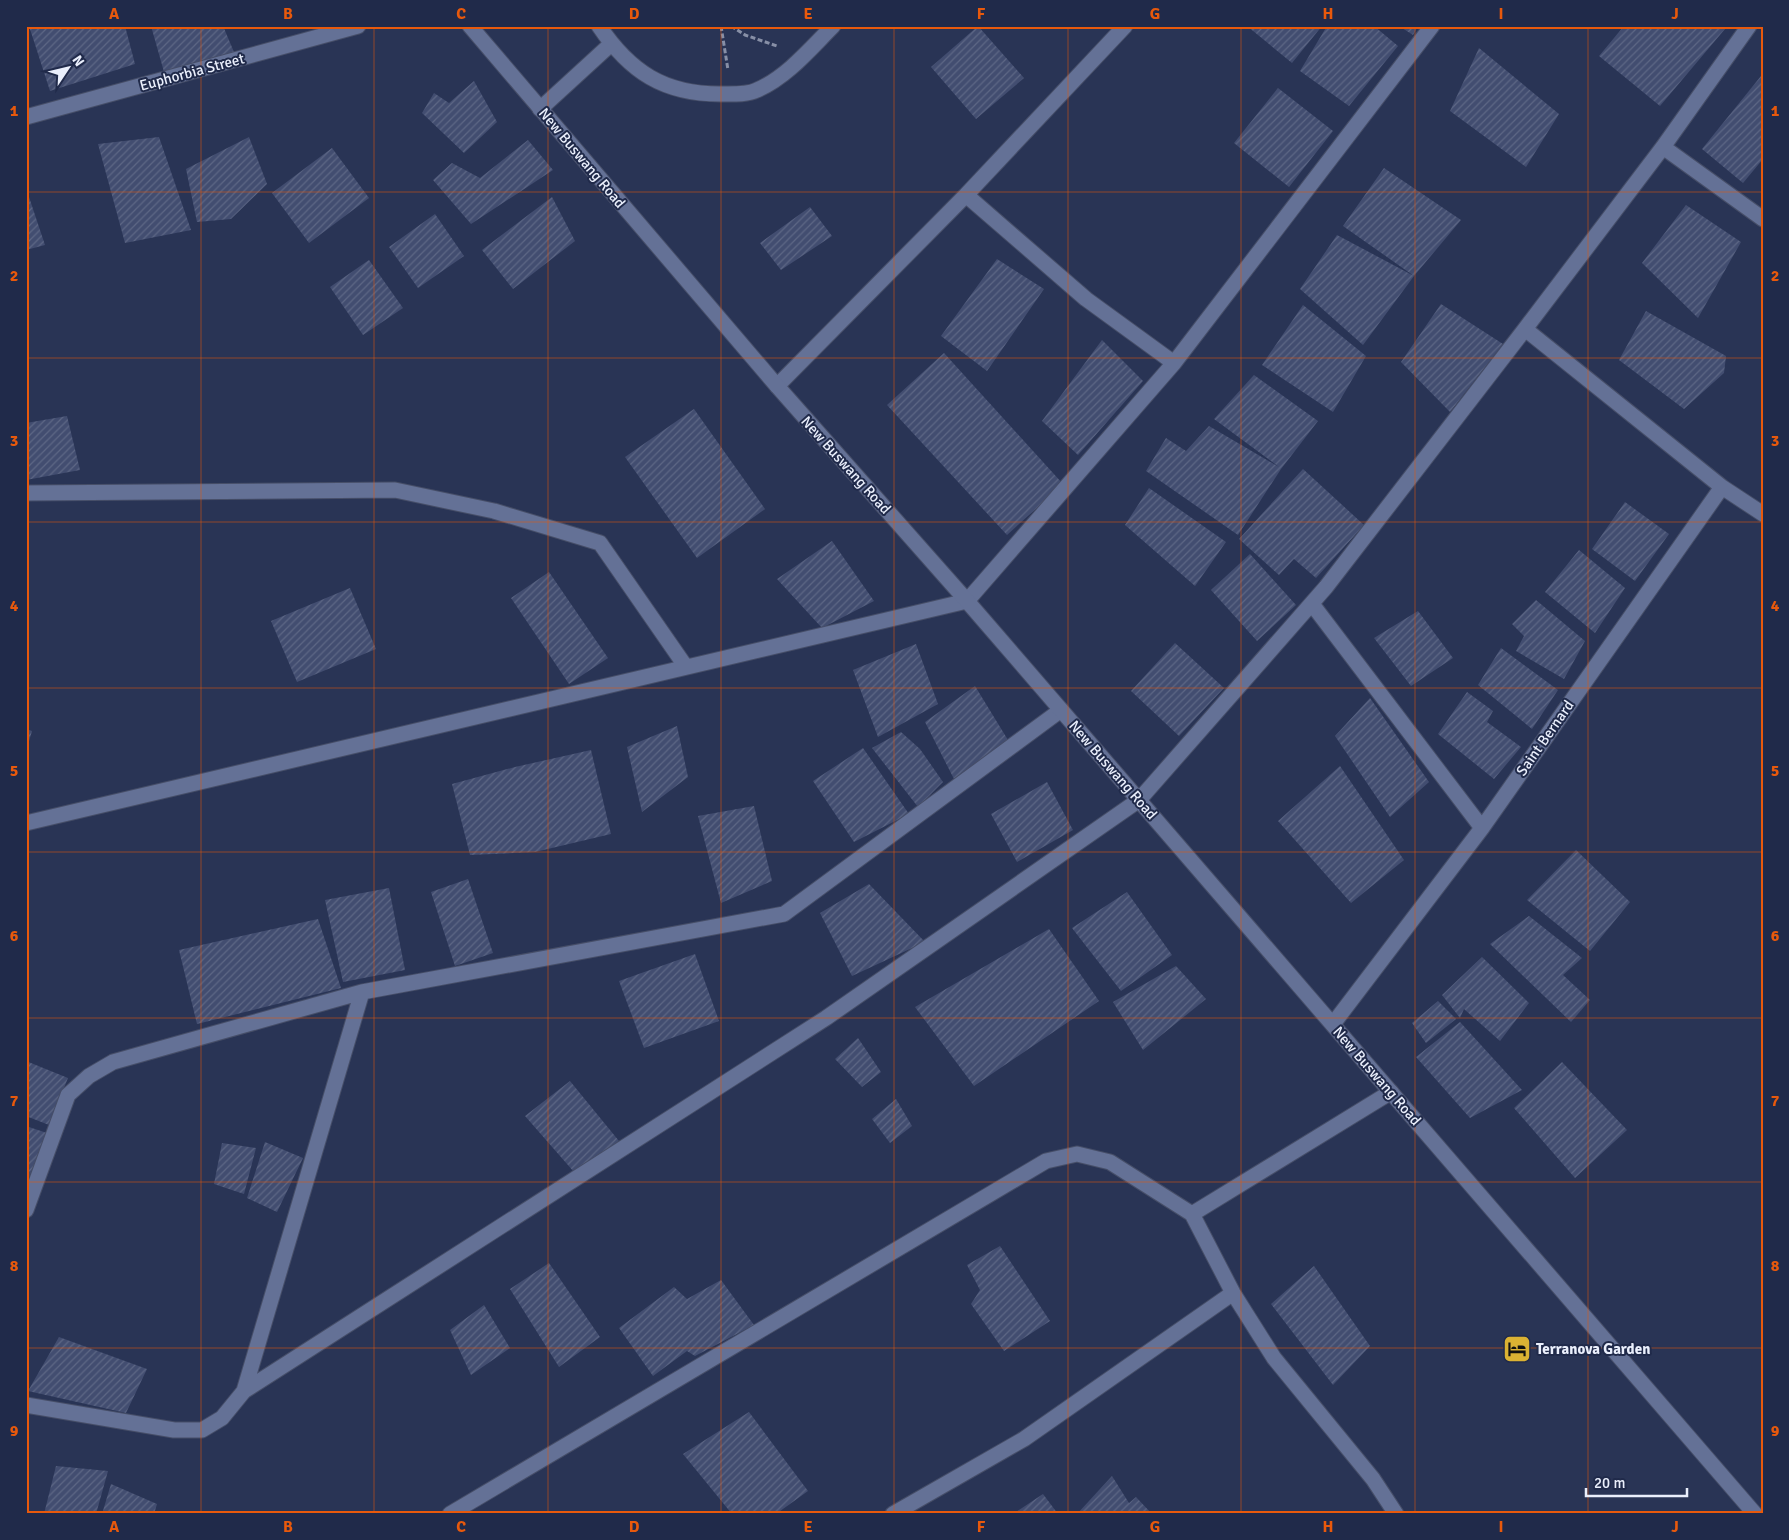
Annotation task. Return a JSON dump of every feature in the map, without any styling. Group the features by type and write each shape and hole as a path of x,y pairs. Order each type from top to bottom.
{"street":[{"name":"Euphorbia Street","path":"26,117 358,26"},
{"name":"New Buswang Road","path":"470,26 776,386 967,601 1756,1514"},
{"path":"599,26 611,44 638,70 668,87 698,94 732,94 756,91 779,77 833,26"},
{"path":"776,386 966,195 1125,26"},
{"path":"26,823 967,601 1174,363 1432,26"},
{"path":"26,1405 174,1430 202,1430 222,1418 244,1391 826,1018 1139,800 1312,604 1663,147 1749,26"},
{"path":"540,109 611,44"},
{"path":"1663,147 1763,219"},
{"path":"966,195 1086,299 1174,363"},
{"path":"1525,329 1722,487 1763,514"},
{"name":"Saint Bernard","path":"1332,1024 1482,828 1722,487"},
{"path":"26,493 395,490 494,511 600,543 686,667"},
{"path":"1312,604 1482,828"},
{"path":"26,1210 68,1095 89,1076 113,1062 362,992 784,914 1061,710"},
{"path":"244,1391 362,992"},
{"path":"1192,1214 1391,1092"},
{"path":"450,1514 1046,1161 1077,1154 1110,1162 1192,1214 1233,1293 1274,1358 1372,1479 1390,1512"},
{"path":"893,1514 1024,1439 1233,1293"}],"path":[{"path":"720,26 732,94"},
{"path":"731,26 745,35 764,42 807,52"}],"building":[{"path":"29,26 125,26 135,64 50,91"},
{"path":"151,26 223,26 234,52 166,79"},
{"path":"978,26 1024,78 976,119 931,67"},
{"path":"1247,26 1322,26 1292,63"},
{"path":"1327,26 1374,26 1398,46 1349,106 1300,71"},
{"path":"1399,26 1418,26 1413,35"},
{"path":"1624,26 1722,26 1725,29 1660,106 1599,56"},
{"path":"1479,48 1559,114 1526,167 1450,111"},
{"path":"1761,76 1763,78 1763,159 1743,183 1702,149"},
{"path":"474,81 497,122 464,153 422,113 434,93 449,103"},
{"path":"1278,88 1333,131 1289,187 1234,143"},
{"path":"159,137 191,230 125,243 98,144"},
{"path":"249,137 267,184 231,219 197,222 186,169"},
{"path":"528,140 553,170 471,224 433,180 452,163 480,178"},
{"path":"332,148 369,198 309,243 272,193"},
{"path":"1384,168 1461,220 1414,276 1343,226"},
{"path":"26,188 45,245 26,250"},
{"path":"552,197 575,241 513,289 482,250"},
{"path":"1686,205 1741,242 1698,318 1642,263"},
{"path":"810,207 832,236 781,270 760,243"},
{"path":"435,214 464,256 418,288 389,247"},
{"path":"1337,235 1414,276 1363,345 1300,289"},
{"path":"997,259 1044,289 987,371 941,336"},
{"path":"369,260 403,308 363,335 330,287"},
{"path":"1441,304 1503,344 1450,412 1401,362"},
{"path":"1303,305 1366,356 1333,412 1262,365"},
{"path":"1646,311 1726,356 1724,373 1684,409 1619,360"},
{"path":"1102,340 1143,381 1078,455 1042,421"},
{"path":"944,353 1063,484 1007,535 887,405"},
{"path":"1254,375 1318,421 1281,469 1238,535 1146,471 1166,438 1186,451 1209,426 1279,467 1214,419"},
{"path":"694,409 765,509 697,558 625,457"},
{"path":"67,416 80,470 26,480 26,423"},
{"path":"1303,469 1364,525 1316,578 1294,559 1279,575 1239,539"},
{"path":"1149,488 1226,542 1195,586 1125,525"},
{"path":"1625,502 1669,534 1635,581 1592,549"},
{"path":"832,541 874,601 822,628 777,579"},
{"path":"1579,550 1625,588 1595,633 1545,592"},
{"path":"1250,554 1296,605 1257,641 1211,590"},
{"path":"549,572 608,658 569,684 511,598"},
{"path":"350,588 376,649 297,682 271,621"},
{"path":"1536,600 1585,641 1564,679 1516,651 1524,636 1512,624"},
{"path":"1418,611 1453,658 1411,686 1374,638"},
{"path":"1175,643 1224,688 1179,736 1131,691"},
{"path":"916,644 938,704 878,737 853,670"},
{"path":"1501,648 1558,690 1532,729 1478,685"},
{"path":"975,686 1008,740 955,781 925,722"},
{"path":"1467,692 1493,711 1487,722 1521,747 1494,779 1438,734"},
{"path":"1370,698 1429,782 1390,817 1335,736"},
{"path":"677,726 688,777 642,812 627,747"},
{"path":"26,729 32,731 27,748 26,748"},
{"path":"901,732 920,749 943,782 918,807 872,748"},
{"path":"863,748 909,814 854,842 813,781"},
{"path":"591,750 611,834 535,852 470,855 452,784 515,767"},
{"path":"1340,766 1404,860 1351,903 1278,821"},
{"path":"1047,782 1073,830 1017,862 991,814"},
{"path":"754,806 772,881 721,903 698,816"},
{"path":"1576,850 1630,902 1590,951 1527,900"},
{"path":"468,879 493,953 455,966 431,892"},
{"path":"869,884 925,942 852,976 820,913"},
{"path":"389,888 405,970 343,982 325,900"},
{"path":"1127,892 1172,955 1121,991 1072,928"},
{"path":"1529,916 1582,958 1563,975 1590,1000 1571,1022 1490,944"},
{"path":"318,919 341,988 197,1024 179,950"},
{"path":"1049,929 1099,1001 974,1086 915,1007"},
{"path":"695,954 719,1021 644,1048 619,981"},
{"path":"1482,957 1529,1003 1500,1041 1464,1009 1460,1018 1442,995"},
{"path":"1176,966 1206,999 1143,1050 1113,1002"},
{"path":"1438,1001 1456,1019 1426,1043 1412,1023"},
{"path":"1460,1022 1522,1090 1470,1118 1416,1057"},
{"path":"858,1038 881,1072 862,1087 835,1059"},
{"path":"26,1061 68,1078 49,1125 26,1116"},
{"path":"1562,1062 1627,1130 1575,1178 1514,1108"},
{"path":"570,1081 619,1141 574,1172 525,1116"},
{"path":"896,1099 912,1126 890,1143 872,1119"},
{"path":"26,1126 47,1133 29,1178 26,1177"},
{"path":"265,1142 303,1158 277,1212 247,1198"},
{"path":"222,1143 256,1148 244,1194 214,1184"},
{"path":"1000,1246 1050,1321 1004,1351 971,1304 980,1290 967,1265"},
{"path":"549,1263 600,1337 559,1367 510,1289"},
{"path":"1314,1266 1370,1346 1333,1385 1271,1304"},
{"path":"721,1280 754,1325 695,1356 687,1351 653,1376 619,1328 674,1287 687,1299"},
{"path":"484,1305 510,1348 471,1375 450,1330"},
{"path":"59,1337 147,1369 126,1413 28,1391"},
{"path":"749,1412 808,1491 776,1514 732,1514 683,1454"},
{"path":"56,1466 108,1471 96,1514 44,1514"},
{"path":"1112,1476 1129,1503 1136,1497 1152,1514 1077,1514"},
{"path":"111,1484 157,1504 154,1514 102,1514"},
{"path":"1043,1494 1058,1514 1013,1514"}],"place":[{"name":"Terranova Garden","path":"1517,1349"}]}
